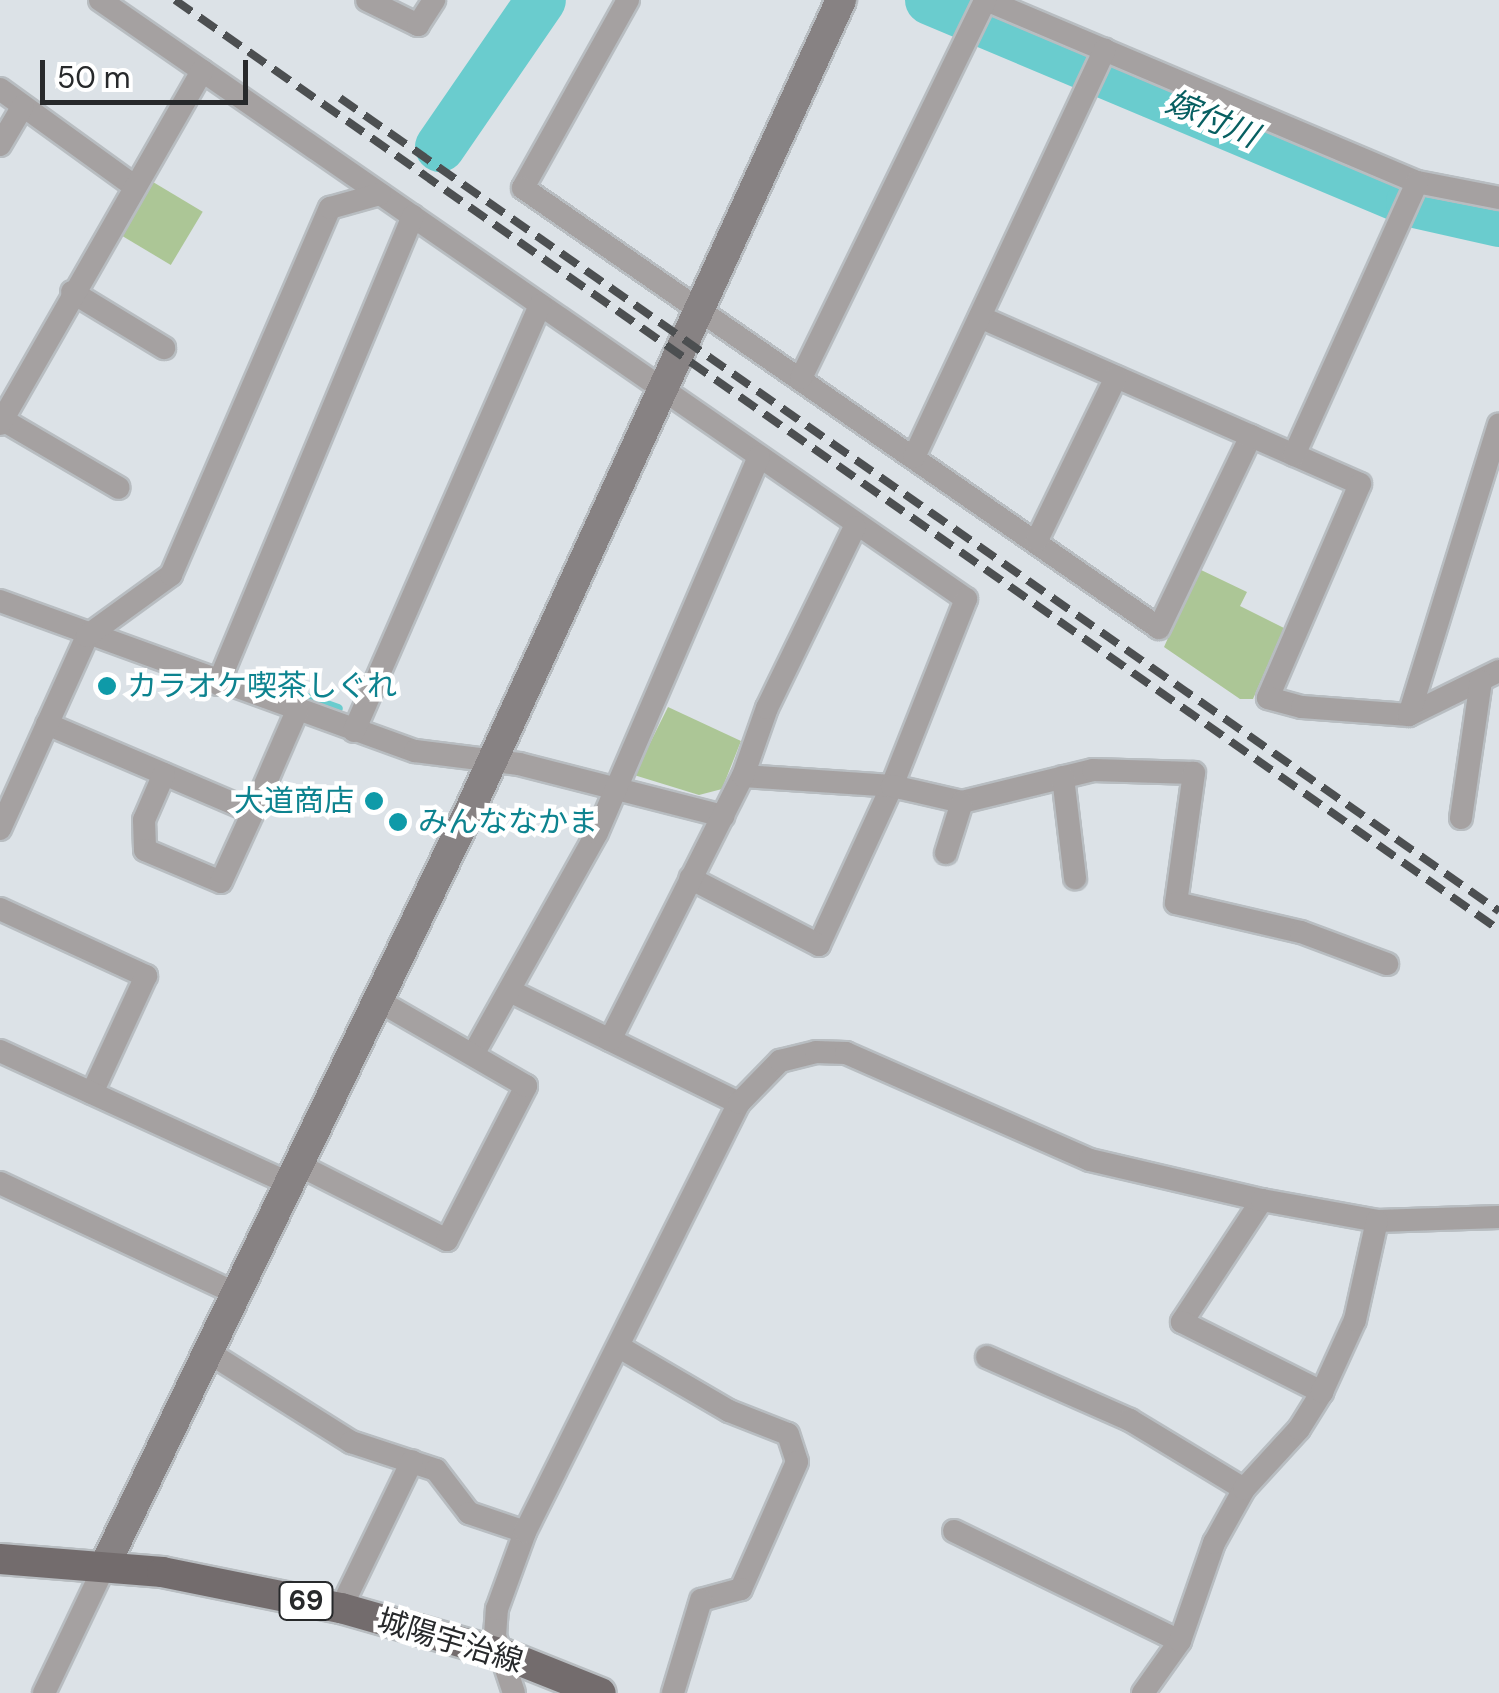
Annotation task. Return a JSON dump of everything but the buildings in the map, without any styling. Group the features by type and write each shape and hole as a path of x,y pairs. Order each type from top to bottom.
{"main road":[{"name":"城陽宇治線","path":"0,1559 105,1565 341,1608 503,1654 601,1693"}],"street":[{"path":"100,0 759,456 855,527 966,599 892,786 819,945 690,878"},
{"path":"367,0 418,25 434,0"},
{"path":"628,0 524,188 1160,628 1250,436"},
{"path":"44,1693 490,765 841,0"},
{"path":"801,378 986,0 1417,182 1499,198"},
{"path":"914,457 1105,50"},
{"path":"120,488 1,422 202,71"},
{"path":"0,90 134,186"},
{"path":"0,144 23,106"},
{"path":"1294,455 1417,182"},
{"path":"0,830 86,636 171,575 330,208 380,194"},
{"path":"218,684 412,216"},
{"path":"72,292 164,348"},
{"path":"354,732 540,305"},
{"path":"980,318 1360,484 1268,698 1302,707 1410,714 1490,676"},
{"path":"1037,540 1116,377"},
{"path":"1410,714 1499,425"},
{"path":"475,1052 597,833 759,456"},
{"path":"610,1040 743,776 767,708 855,527"},
{"path":"0,601 354,732 490,765 519,764 612,792 723,816"},
{"path":"1461,818 1490,676"},
{"path":"164,774 144,820 145,850 221,882 297,712"},
{"path":"47,724 253,812"},
{"path":"743,776 892,786 962,802 1093,770 1194,773 1176,903 1301,932 1387,964"},
{"path":"1063,777 1074,878"},
{"path":"946,853 962,802"},
{"path":"0,909 146,976 92,1093"},
{"path":"510,991 738,1103"},
{"path":"0,1051 447,1240 526,1086 475,1052 377,1000"},
{"path":"514,1693 495,1636 497,1609 525,1532 621,1348 738,1103 780,1061 846,1053 1090,1160 1262,1200 1377,1222 1499,1216"},
{"path":"0,1183 235,1293"},
{"path":"1262,1200 1182,1322 1322,1392"},
{"path":"1143,1693 1180,1642 1214,1543 1244,1489 1299,1429 1322,1392 1355,1320 1377,1222"},
{"path":"621,1348 729,1411 788,1434 797,1462 741,1589 702,1600 673,1693"},
{"path":"208,1352 351,1442 436,1470 470,1513 525,1532"},
{"path":"986,1357 1130,1420 1244,1489"},
{"path":"341,1608 412,1461"},
{"path":"954,1531 1180,1642"}],"green space":[{"path":"153,182 203,212 171,265 121,235"},
{"path":"1199,569 1247,592 1240,606 1284,628 1253,699 1240,699 1164,647"},
{"path":"668,707 741,741 722,789 699,795 634,775"}],"waterway":[{"name":"嫁付川","path":"440,147 541,0"},
{"name":"嫁付川","path":"930,0 1411,202 1499,222"},
{"path":"249,677 338,708"}],"railway":[{"path":"175,0 1499,930"},
{"path":"340,98 1499,911"}],"place":[{"name":"カラオケ喫茶しぐれ","path":"107,686"},
{"name":"大道商店","path":"374,801"},
{"name":"みんななかま","path":"398,822"}]}
